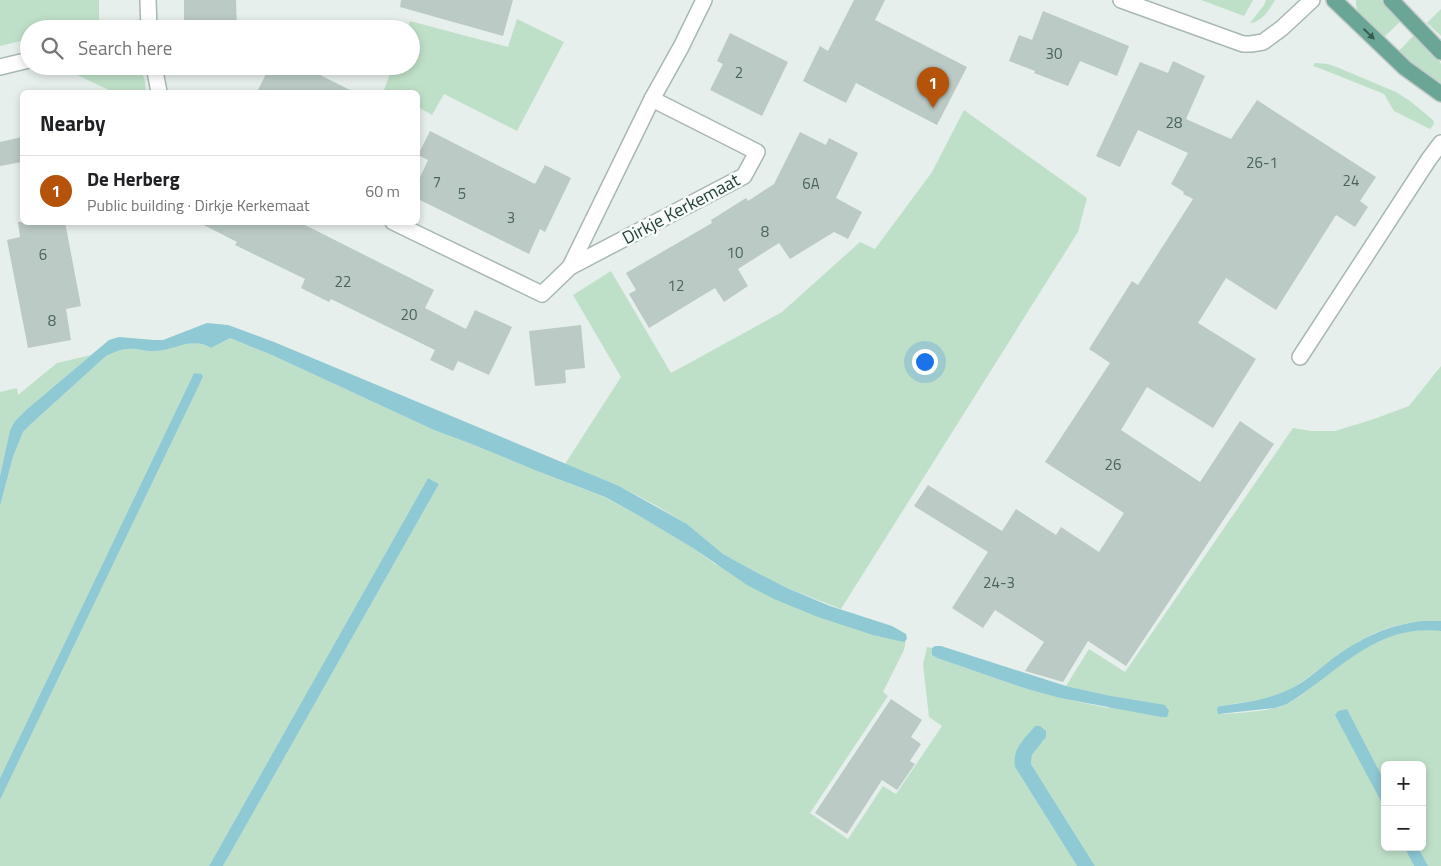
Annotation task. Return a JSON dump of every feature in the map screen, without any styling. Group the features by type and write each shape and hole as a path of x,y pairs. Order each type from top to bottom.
{"main road":[{"path":"1334,0 1405,68 1441,94"},
{"path":"1391,0 1441,52"}],"street":[{"path":"148,0 149,20"},
{"name":"Dirkje Kerkemaat","path":"570,267 652,99 704,0"},
{"path":"1121,0 1243,44 1251,44 1263,42 1282,28 1312,0"},
{"path":"0,67 20,62"},
{"path":"156,75 159,90"},
{"name":"Dirkje Kerkemaat","path":"399,225 542,294 570,267 744,176 757,152 652,99"},
{"path":"1300,357 1441,143"}],"green space":[{"path":"0,0 99,0 99,20 20,20 20,41 0,46"},
{"path":"1201,0 1253,0 1244,16"},
{"path":"1266,0 1275,0 1262,18 1250,23 1264,5"},
{"path":"1356,0 1381,0 1402,20 1383,38 1361,16 1356,6"},
{"path":"1441,9 1441,36 1427,23"},
{"path":"517,19 564,42 517,131 444,94 432,115 420,108 420,90 384,90 390,75 420,75 420,24 508,47"},
{"path":"1415,34 1434,52 1441,64 1441,83 1425,75 1398,52"},
{"path":"1315,63 1328,64 1396,92 1433,120 1434,124 1430,129 1394,111 1384,94 1313,66"},
{"path":"77,75 143,75 144,77 146,90 109,90"},
{"path":"964,110 1087,198 1078,232 841,609 787,588 754,571 723,554 687,524 655,505 619,486 565,464 621,377 573,295 611,271 671,373 782,312 860,242 875,249 932,172"},
{"path":"230,338 274,356 434,430 604,497 696,550 715,564 906,639 904,650 883,692 888,696 810,813 848,839 883,786 896,794 942,726 929,717 923,664 927,647 932,648 932,655 937,658 1027,689 1108,708 1111,696 1066,686 1089,649 1125,672 1293,428 1311,431 1335,431 1409,406 1441,366 1441,621 1410,623 1384,629 1347,649 1287,691 1263,699 1217,708 1223,714 1280,707 1297,698 1350,657 1378,641 1408,632 1424,630 1441,631 1441,866 1428,866 1420,851 1426,851 1426,761 1381,761 1381,774 1347,709 1336,715 1381,801 1381,851 1406,851 1414,866 1095,866 1031,764 1032,755 1046,737 1015,767 1077,866 223,866 439,484 428,478 209,866 0,866 0,800 203,377 202,374 194,373 0,778 0,506 13,457 23,432 106,356 117,351 135,349 155,351 189,343 196,343 211,348"},
{"path":"91,355 15,421 10,430 0,476 0,392 17,388 18,395 57,363"}],"water":[{"path":"207,323 228,325 274,342 619,486 687,524 723,554 754,571 787,588 830,606 892,626 906,634 907,639 904,642 873,635 818,617 774,599 747,585 696,550 605,497 434,430 274,356 230,338 211,348 197,343 190,343 155,351 125,349 106,356 23,432 13,457 0,506 0,476 10,430 15,421 26,410 109,340 119,337 163,340"},
{"path":"194,373 202,374 203,377 0,800 0,778"},
{"path":"428,478 439,484 223,866 209,866"},
{"path":"1423,621 1441,621 1441,631 1418,631 1396,635 1377,642 1358,653 1287,704 1275,708 1218,714 1217,708 1220,706 1263,699 1294,687 1343,652 1364,639 1386,629"},
{"path":"941,646 1066,686 1165,705 1169,711 1167,717 1161,717 1060,698 1027,689 937,658 932,655 932,648"},
{"path":"1347,709 1381,774 1381,801 1335,715 1338,711"},
{"path":"1035,726 1040,726 1046,731 1046,737 1032,755 1031,764 1095,866 1077,866 1015,767 1017,749"},
{"path":"1406,851 1420,851 1428,866 1414,866"}],"building":[{"path":"184,0 236,0 237,20 184,20"},
{"path":"401,0 513,0 503,36 400,7"},
{"path":"854,0 885,0 875,20 967,67 937,125 856,83 846,103 803,81 820,46 828,51"},
{"path":"1043,11 1129,46 1117,76 1080,61 1068,86 1009,61 1019,35 1032,40"},
{"path":"730,33 788,62 762,116 710,90 723,64 717,61"},
{"path":"1173,61 1205,76 1186,119 1231,139 1257,100 1376,177 1360,201 1368,207 1355,227 1336,215 1276,310 1226,278 1198,323 1256,359 1213,428 1147,387 1121,430 1200,482 1240,421 1274,444 1126,666 1088,641 1063,682 1025,671 1044,642 995,610 983,628 952,608 988,552 914,506 928,485 1002,531 1016,509 1056,535 1061,527 1099,552 1124,513 1045,462 1110,363 1089,349 1132,281 1138,285 1193,199 1183,194 1184,192 1171,184 1188,153 1138,130 1120,167 1096,156 1140,62 1168,73"},
{"path":"266,75 320,75 350,90 258,90"},
{"path":"430,131 535,184 545,165 571,178 545,232 540,229 529,254 420,200 420,178 428,160 420,156 420,151"},
{"path":"800,132 826,145 829,138 858,153 836,198 862,212 848,239 834,232 790,259 779,243 738,269 748,286 724,302 715,288 649,328 629,294 636,290 626,273 712,223 711,220 746,198 748,201 774,184"},
{"path":"20,137 20,162 0,166 0,142"},
{"path":"18,222 20,222 20,225 66,225 81,306 66,309 71,340 28,348 7,240 20,237"},
{"path":"204,225 305,225 434,290 425,308 466,329 475,310 512,327 489,375 458,361 453,371 430,360 435,350 331,299 329,302 301,288 305,279 235,245 237,242"},
{"path":"581,325 585,368 565,370 566,383 535,386 529,331"},
{"path":"891,699 922,720 911,737 921,744 910,761 915,764 897,790 882,780 847,834 815,813"}],"place":[{"name":"De Herberg","path":"933,108"}]}
